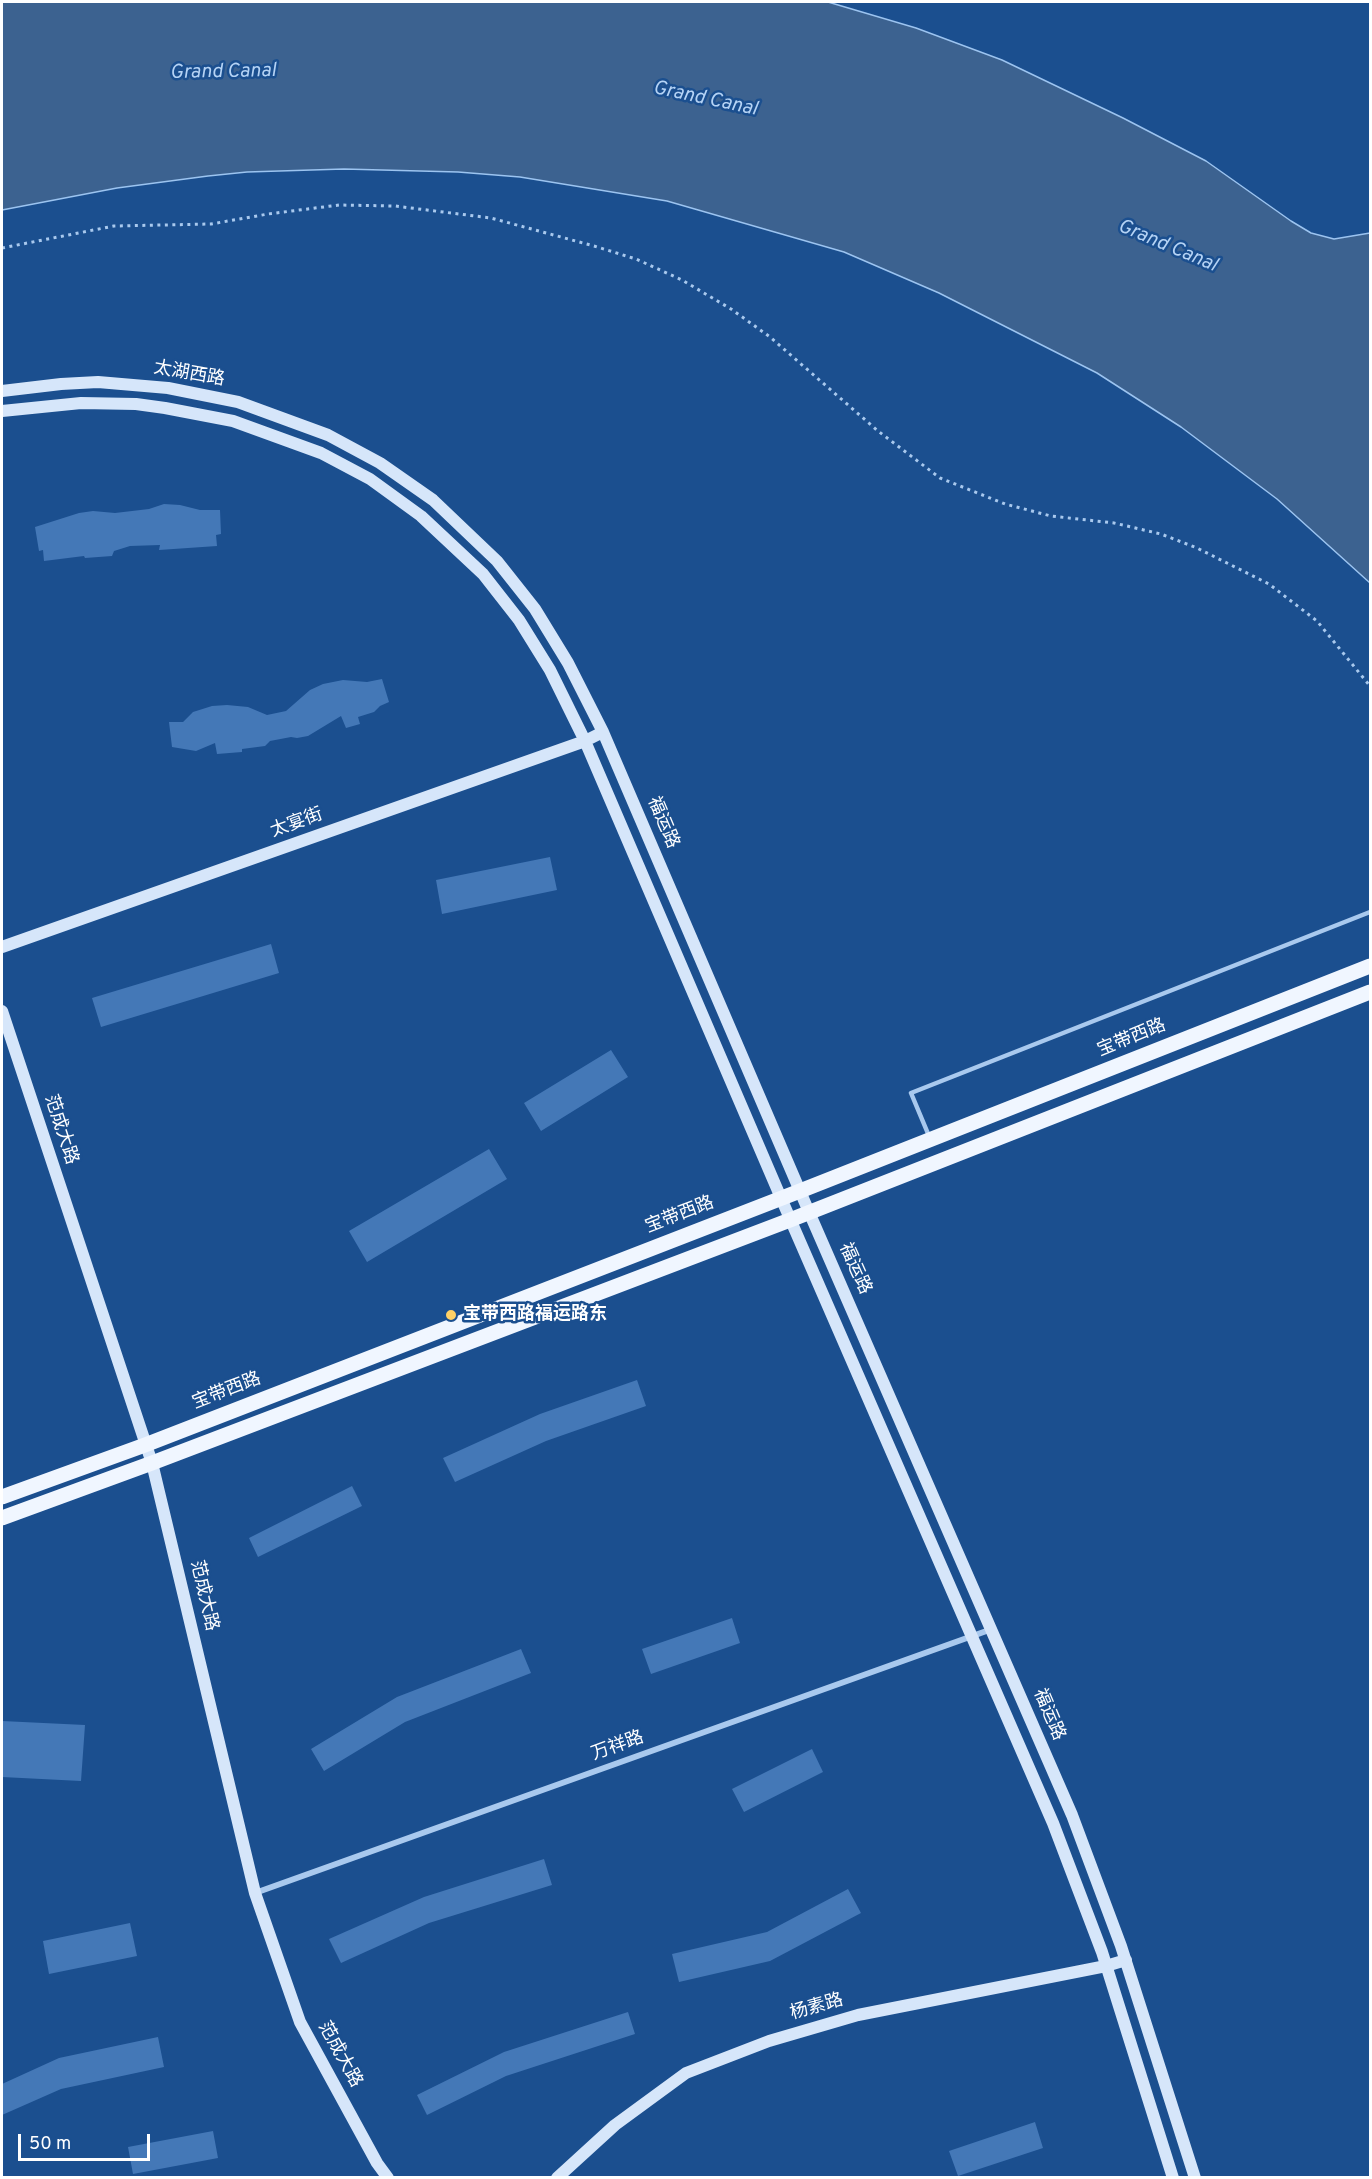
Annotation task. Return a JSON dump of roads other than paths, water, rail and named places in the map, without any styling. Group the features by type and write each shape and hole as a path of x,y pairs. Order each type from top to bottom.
{"main road":[{"name":"太湖西路","path":"2,391 98,382 138,384 196,392 238,402 275,415 328,435 361,452"},
{"name":"太湖西路","path":"2,411 98,402 183,410 269,433 321,453 352,469 421,516 483,574 519,620 562,693 585,741"},
{"name":"福运路","path":"361,452 400,475 433,500 497,561 535,609 554,638 603,732 809,1212 992,1629 1093,1869 1126,1960 1195,2178"},
{"name":"太宴街","path":"2,947 585,741 603,732"},
{"path":"585,741 1065,1855 1107,1966 1173,2178"},
{"name":"宝带西路","path":"2,1497 146,1445 1371,966"},
{"path":"2,1518 790,1220 1371,992"},
{"name":"范成大路","path":"2,1011 152,1463 255,1893 300,2022 377,2163 388,2178"},
{"name":"杨素路","path":"557,2178 615,2125 686,2073 768,2041 858,2015 1107,1966 1126,1960"}],"street":[{"name":"万祥路","path":"255,1893 992,1629"}],"lane":[{"path":"930,1140 911,1093 1371,912"}],"water":[{"name":"Grand Canal","path":"2,2 828,2 916,28 1002,60 1206,161 1311,233 1334,239 1370,233 1370,583 1277,499 1181,427 1097,373 939,293 844,252 667,201 520,177 458,172 344,169 247,172 208,176 117,188 2,210"}],"place":[{"name":"宝带西路福运路东","path":"451,1315"}]}
